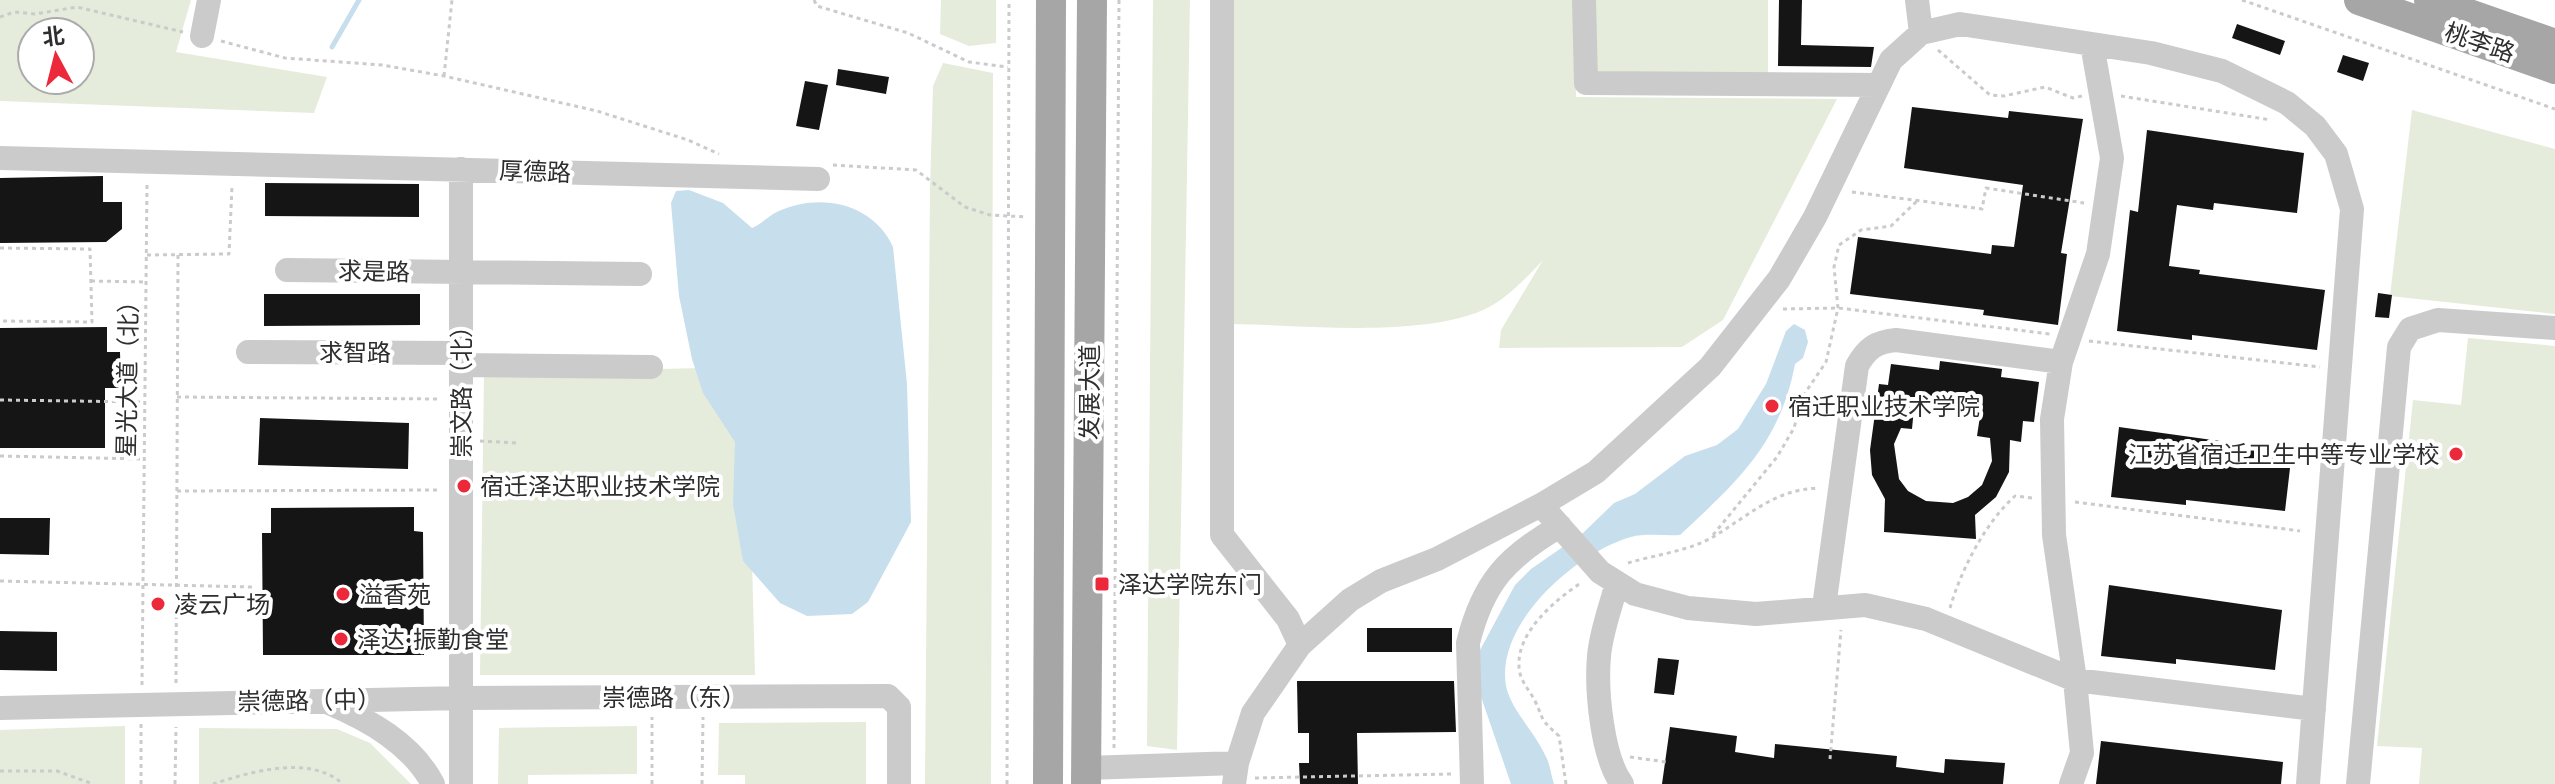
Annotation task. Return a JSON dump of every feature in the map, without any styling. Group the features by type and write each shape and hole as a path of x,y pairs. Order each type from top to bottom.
{"main road":[{"name":"发展大道","path":"1048,784 1051,0"},
{"name":"发展大道","path":"1092,0 1096,773"},
{"name":"桃李路","path":"2359,0 2555,69"},
{"name":"桃李路","path":"2429,0 2555,44"}],"street":[{"path":"202,36 209,0"},
{"path":"1222,0 1222,535 1288,619 1300,645"},
{"path":"1584,0 1586,83 1879,85"},
{"path":"1917,0 1921,33"},
{"path":"1096,773 1236,775 1253,713 1300,645 1350,600 1381,581 1437,559 1541,505 1596,472 1710,367 1779,279 1829,189 1891,60 1921,33 1960,24 2151,53 2222,71 2287,103 2315,126 2336,154 2352,209 2308,784"},
{"path":"2071,784 2082,753 2075,680 2059,578 2053,499 2052,419 2061,362 2098,254 2112,158 2092,44"},
{"name":"厚德路","path":"0,158 461,169 819,172"},
{"name":"崇文路（北）","path":"461,169 461,784"},
{"name":"求是路","path":"287,270 640,274"},
{"path":"2358,784 2399,347 2410,329 2438,320 2555,328"},
{"path":"1834,606 1857,366 1865,351 1881,341 1896,340 2061,362"},
{"name":"求智路","path":"248,352 651,367"},
{"path":"1541,505 1600,572 1635,594 1688,608 1756,614 1865,605 1944,627 2075,680 2314,709"},
{"path":"1472,779 1468,643 1473,621 1507,561 1560,526"},
{"path":"1617,583 1599,655 1601,713 1615,774 1622,784"},
{"name":"崇德路（东）","path":"461,698 888,696 899,707 899,784"},
{"name":"崇德路（中）","path":"0,708 461,698"},
{"path":"323,700 373,722 398,744 433,784"}],"path":[{"path":"444,76 452,0"},
{"path":"814,0 817,6 908,33 969,62 1009,67"},
{"path":"1007,784 1009,0"},
{"path":"1096,773 1119,0"},
{"path":"2242,0 2555,109"},
{"path":"0,17 14,12 35,14 77,7 285,58 382,65 444,76 597,111 688,140 722,155"},
{"name":"星光大道（北）","path":"143,585 147,160"},
{"path":"147,255 229,254 242,162"},
{"path":"819,172 916,170 965,207 1009,218 1050,217"},
{"path":"1829,189 1982,209 1986,188 2105,206"},
{"path":"1710,538 1777,457 1794,428 1803,396 1826,362 1838,308 1834,267 1839,245 1861,230 1891,226 1917,201"},
{"path":"0,248 90,249 92,322 0,321"},
{"name":"星光大道（北）","path":"176,587 178,255"},
{"path":"91,281 146,282"},
{"path":"177,397 460,399"},
{"path":"0,400 146,402"},
{"path":"460,441 517,443"},
{"path":"0,456 144,459"},
{"path":"177,491 461,490"},
{"path":"1944,627 1961,571 1976,553 1998,511 2015,496 2300,531"},
{"path":"0,581 252,587"},
{"path":"1830,759 1834,606"},
{"path":"652,784 653,697"},
{"path":"702,784 703,697"},
{"path":"1611,755 1666,762"},
{"path":"213,784 265,769 297,769 318,772 343,784"},
{"path":"0,771 57,771 93,784"},
{"path":"1236,775 1472,779"}],"green space":[{"path":"0,0 191,0 176,52 327,77 314,113 0,101"},
{"path":"941,0 996,0 996,43 969,46 940,34"},
{"path":"1153,0 1190,0 1177,750 1147,746"},
{"path":"1232,0 1575,0 1576,97 1837,99 1723,320 1682,347 1499,348 1501,330 1543,260 1496,303 1476,313 1449,320 1419,325 1356,328 1231,324"},
{"path":"1592,0 1768,0 1768,74 1597,73"},
{"path":"943,63 993,73 991,784 925,784 930,189 933,86"},
{"path":"2412,110 2555,149 2555,314 2390,296"},
{"path":"2468,338 2555,346 2555,784 2419,784 2422,748 2377,746 2413,400 2461,405"},
{"path":"747,367 755,675 480,675 484,373"},
{"path":"866,722 866,784 745,784 745,775 718,775 719,723"},
{"path":"125,726 125,784 0,784 0,730"},
{"path":"637,726 637,774 528,775 528,784 498,784 499,728"},
{"path":"199,728 337,729 370,743 411,784 199,784"}],"water":[{"path":"689,190 723,203 752,228 795,205 829,203 845,206 873,221 893,247 907,384 911,522 868,602 852,614 807,616 780,603 743,561 733,504 735,442 703,393 692,359 679,296 671,203 676,191"},
{"path":"1794,324 1805,330 1808,342 1803,358 1795,364 1779,417 1767,439 1737,479 1680,535 1637,536 1610,545 1565,574 1526,615 1513,638 1506,662 1506,686 1513,704 1547,758 1554,784 1511,784 1479,691 1479,652 1515,585 1531,569 1583,533 1614,503 1635,494 1685,456 1717,445 1738,429 1766,384 1786,331"}],"building":[{"path":"1779,0 1802,0 1801,45 1874,47 1871,67 1778,66"},
{"path":"2237,24 2285,41 2280,55 2232,38"},
{"path":"2343,55 2369,63 2363,81 2337,72"},
{"path":"838,69 889,77 886,94 836,85"},
{"path":"805,81 828,85 819,130 796,126"},
{"path":"1912,107 2008,118 2009,111 2083,119 2061,253 2067,254 2058,325 1983,315 1984,310 1850,294 1858,237 1991,254 1992,245 2014,247 2023,185 1904,168"},
{"path":"2147,130 2304,153 2297,213 2214,203 2213,210 2177,205 2169,266 2200,270 2199,274 2325,290 2317,350 2192,335 2192,340 2117,331 2130,210 2138,212"},
{"path":"103,176 103,202 122,202 122,229 106,242 0,243 0,178"},
{"path":"265,183 419,184 419,217 265,216"},
{"path":"2378,293 2392,295 2389,318 2375,317"},
{"path":"264,294 420,294 420,325 264,326"},
{"path":"107,327 107,352 120,352 121,388 105,388 105,448 0,448 0,328"},
{"path":"1940,361 2002,369 2001,377 2039,382 2034,422 2023,421 2021,442 2010,440 2009,472 1996,497 1975,515 1976,539 1884,532 1885,499 1872,475 1870,450 1879,384 1888,385 1891,364 1939,370","holes":["1914,408 1980,416 1977,436 1990,438 1992,461 1982,485 1968,497 1953,503 1926,501 1908,491 1899,479 1894,444 1901,428 1912,429"]},
{"path":"260,418 409,423 408,469 258,465"},
{"path":"2119,427 2292,451 2285,511 2186,500 2186,505 2111,497"},
{"name":"溢香苑","path":"414,507 414,531 423,532 424,655 263,655 262,533 271,533 271,508"},
{"path":"0,518 50,518 49,555 0,554"},
{"path":"2109,585 2282,610 2275,670 2176,659 2176,664 2101,656"},
{"path":"1367,628 1452,628 1452,652 1367,652"},
{"path":"0,631 57,632 57,671 0,670"},
{"path":"1658,658 1679,660 1674,695 1654,693"},
{"path":"1297,681 1454,681 1456,732 1357,733 1358,784 1300,784 1299,763 1309,763 1309,733 1298,733"},
{"path":"1670,727 1737,736 1735,752 1774,758 1775,744 1897,756 1896,767 1944,773 1945,759 2005,763 2003,784 1662,784"},
{"path":"2101,741 2283,762 2281,784 2096,784"}],"waterway":[{"path":"332,47 359,0"}],"place":[{"name":"宿迁职业技术学院","path":"1772,406"},
{"name":"江苏省宿迁卫生中等专业学校","path":"2456,454"},
{"name":"宿迁泽达职业技术学院","path":"464,486"},
{"name":"泽达学院东门","path":"1102,584"},
{"name":"溢香苑","path":"343,594"},
{"name":"凌云广场","path":"158,604"},
{"name":"泽达·振勤食堂","path":"341,639"}]}
